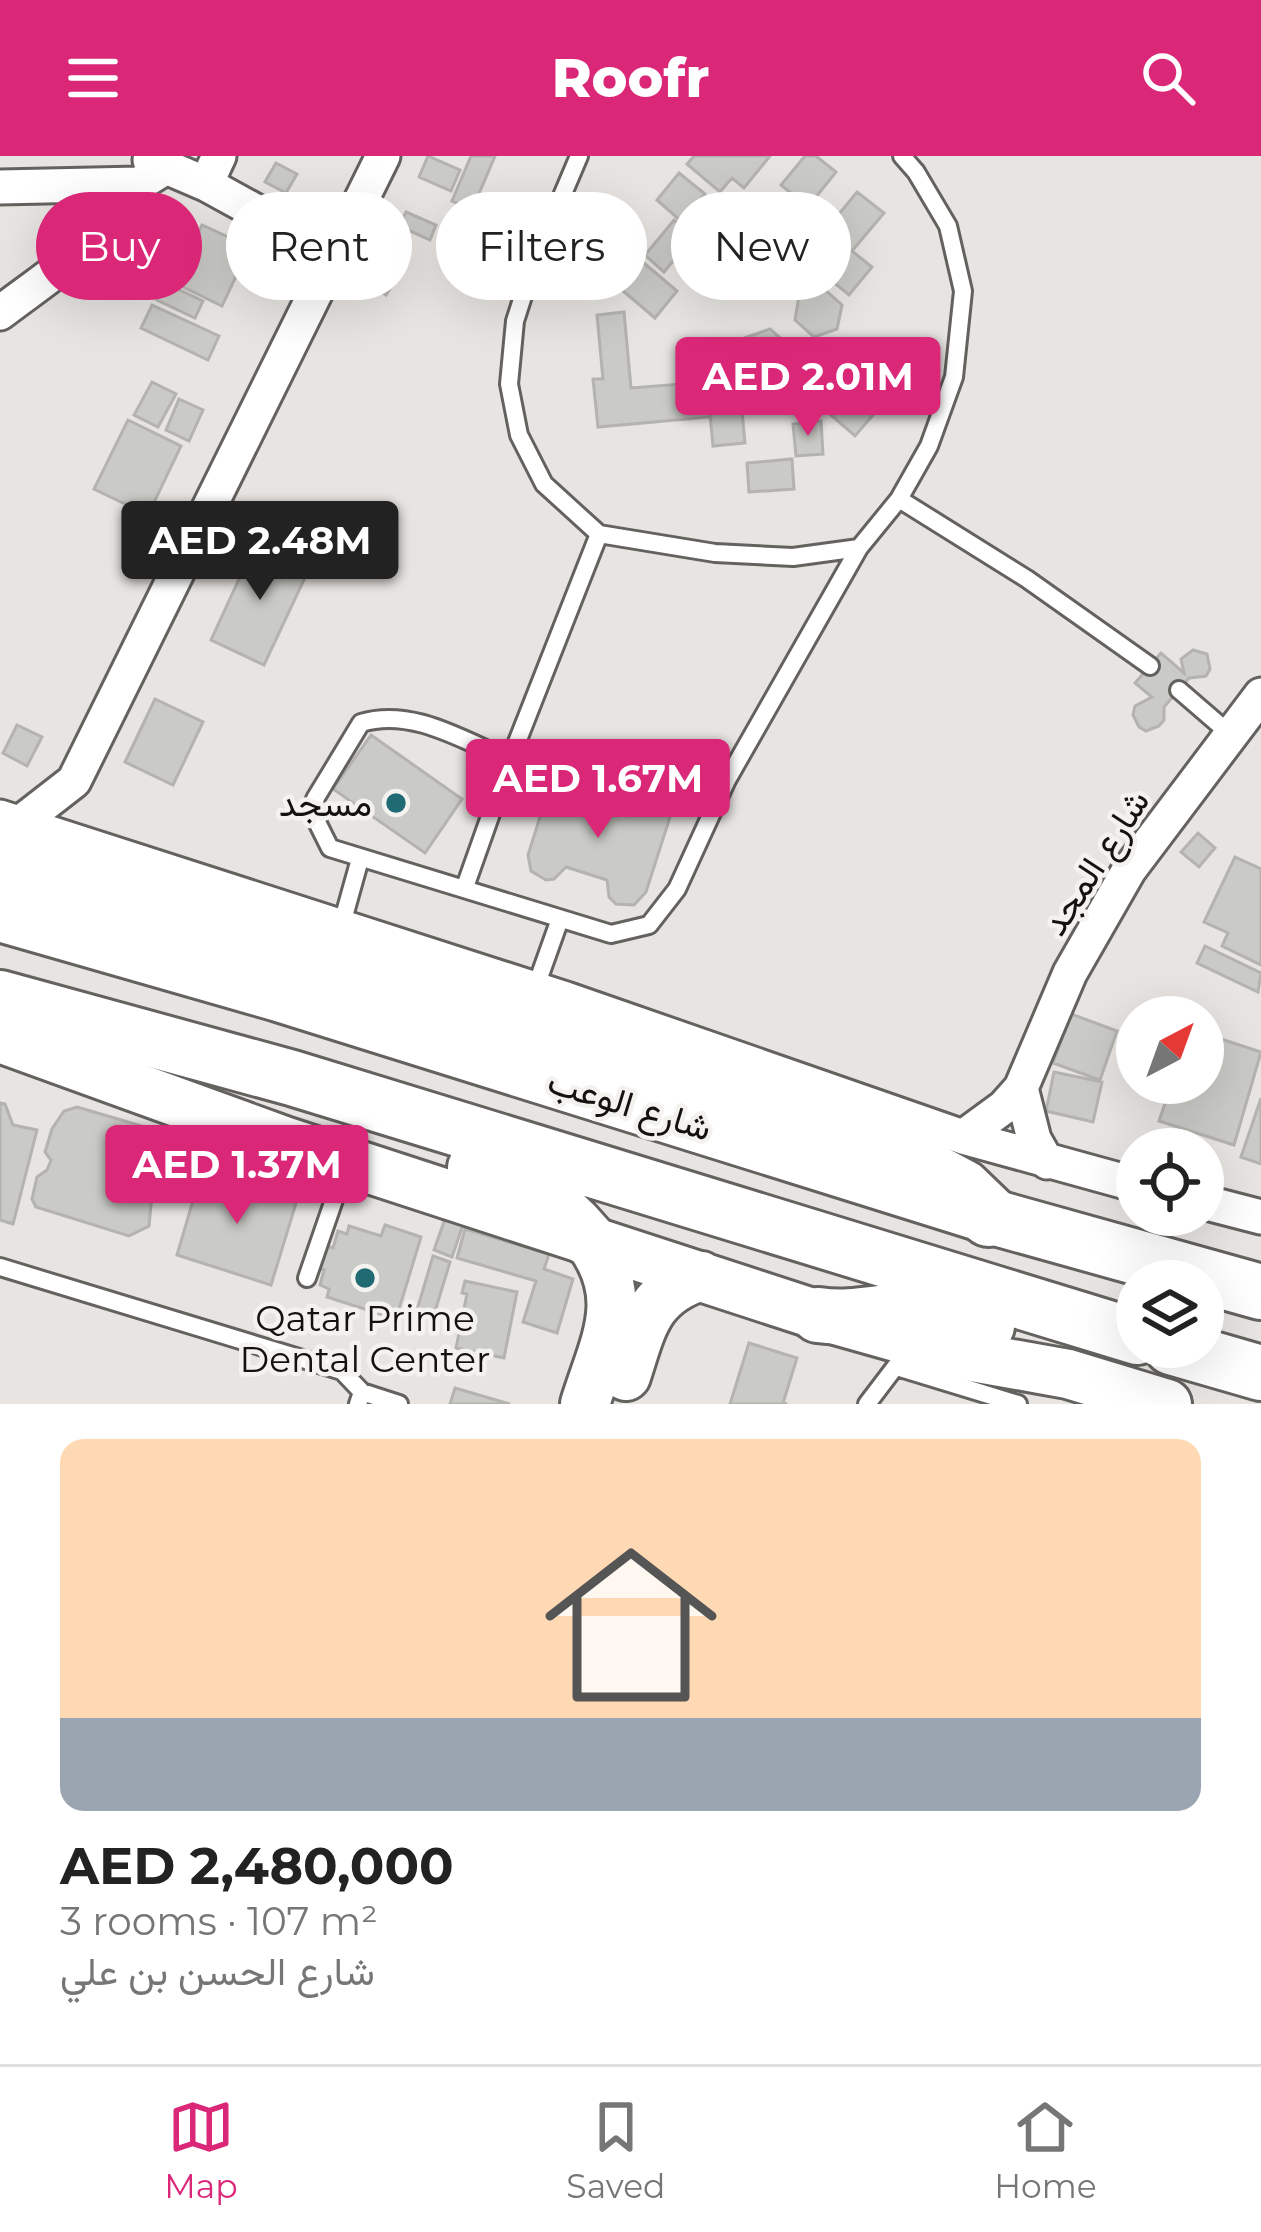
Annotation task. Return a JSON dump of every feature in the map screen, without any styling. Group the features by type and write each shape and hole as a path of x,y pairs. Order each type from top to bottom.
{"highway":[{"path":"7,833 344,970 898,1156 962,1190 988,1216"}],"main road":[{"name":"شارع الوعب","path":"0,914 302,1001 988,1216 1261,1292"},
{"name":"شارع الوعب","path":"0,998 292,1078 1116,1330"},
{"path":"292,1078 372,1135 543,1194 587,1238"},
{"path":"818,1316 866,1318 932,1311 1041,1339 1116,1333"},
{"path":"1224,1362 1261,1373"}],"street":[{"path":"365,192 383,156"},
{"path":"0,188 151,166 212,170 240,192"},
{"path":"0,313 113,224 135,199 151,166"},
{"path":"7,833 74,781 311,300"},
{"name":"شارع المجد","path":"962,1137 1004,1107 1021,1088 1070,973 1130,870 1261,695"},
{"path":"74,781 80,826 91,847"},
{"name":"شارع الوعب","path":"7,833 91,847 535,989 962,1137 1116,1180"},
{"path":"0,1038 346,1161 818,1316 905,1355 1068,1374 1167,1404"},
{"path":"1021,1088 1034,1139 1047,1162"},
{"path":"1224,1207 1261,1217"},
{"path":"585,1404 615,1309 607,1271 587,1238"},
{"path":"616,1404 651,1308 664,1293 701,1276"}],"lane":[{"path":"579,156 534,262 515,321 509,384 519,435 544,484 598,534 715,553 793,557 860,548"},
{"path":"511,760 405,718 386,715 362,723 315,800 318,824 330,848 360,859 611,934 650,925 677,890 727,780 860,548 899,499 929,446 954,377 963,291 947,226 902,156"},
{"path":"899,499 1027,578 1150,666"},
{"path":"465,887 598,534"},
{"path":"1179,690 1230,734"},
{"path":"341,927 360,859"},
{"path":"535,989 560,919"},
{"path":"308,1279 346,1161"},
{"path":"0,1267 342,1371 360,1398 400,1404"},
{"path":"867,1404 905,1355 1018,1404"}],"building":[{"path":"428,156 460,170 451,191 419,177"},
{"path":"471,156 495,156 480,192 456,192"},
{"path":"694,156 770,156 744,188 732,178 720,192 687,164"},
{"path":"805,156 816,156 836,172 820,192 790,192 781,185"},
{"path":"276,163 297,174 287,192 265,182"},
{"path":"679,173 703,192 671,192 671,212 657,200"},
{"path":"857,192 884,213 852,251 872,267 851,293 851,199"},
{"path":"412,215 436,225 430,240 412,232"},
{"path":"671,224 671,264 664,272 647,253"},
{"path":"202,225 226,236 222,306 202,296"},
{"path":"647,266 671,286 671,298 655,318 634,300 647,300"},
{"path":"157,300 203,301 195,318"},
{"path":"798,300 836,300 842,305 837,329 814,337 795,320"},
{"path":"152,305 219,336 208,360 141,328"},
{"path":"624,312 631,388 707,382 710,417 598,427 593,379 603,379 597,315"},
{"path":"770,329 794,350 788,382 757,392 733,371 739,340"},
{"path":"858,349 887,374 869,394 841,369"},
{"path":"817,350 835,366 811,394 792,378"},
{"path":"841,375 879,408 855,436 817,403"},
{"path":"739,379 745,443 713,446 707,382"},
{"path":"152,382 176,394 158,427 134,415"},
{"path":"179,399 203,410 189,441 166,430"},
{"path":"128,420 181,446 148,515 94,489"},
{"path":"821,421 823,454 796,456 793,424"},
{"path":"792,459 794,489 749,492 747,463"},
{"path":"256,542 310,567 264,665 211,640"},
{"path":"1193,650 1207,654 1210,669 1206,676 1189,678 1164,707 1159,726 1146,731 1139,727 1133,715 1135,706 1152,697 1135,683 1161,653 1184,673 1181,659"},
{"path":"155,699 203,722 173,785 125,762"},
{"path":"17,725 42,737 27,766 3,753"},
{"path":"371,735 462,799 425,853 333,789"},
{"path":"553,776 593,789 589,804 626,816 631,801 671,814 646,892 634,905 616,904 609,897 607,880 566,867 546,880 531,871 528,855"},
{"path":"1198,833 1215,848 1199,867 1181,852"},
{"path":"1235,857 1261,869 1261,965 1222,946 1228,933 1204,922"},
{"path":"1205,946 1261,973 1258,992 1197,963"},
{"path":"1071,1014 1116,1031 1100,1080 1053,1063"},
{"path":"1224,1040 1261,1052 1234,1145 1224,1142 1224,1128 1181,1128 1159,1121 1165,1104 1224,1104"},
{"path":"1054,1072 1102,1082 1093,1122 1046,1111"},
{"path":"1261,1098 1261,1164 1241,1157"},
{"path":"0,1103 5,1104 13,1125 37,1130 13,1224 0,1220"},
{"path":"77,1107 152,1129 163,1146 167,1166 153,1183 149,1226 129,1236 36,1207 32,1199 37,1177 51,1160 45,1152 52,1129 64,1111"},
{"path":"202,1170 297,1200 271,1285 177,1255"},
{"path":"445,1219 463,1225 452,1257 434,1250"},
{"name":"Qatar Prime Dental Center","path":"385,1225 421,1237 396,1319 327,1297 329,1289 320,1285 324,1270 319,1269 318,1261 326,1246 333,1248 338,1231 347,1234 349,1226 381,1236"},
{"path":"465,1229 549,1254 544,1269 573,1279 557,1333 523,1322 536,1281 457,1258"},
{"path":"433,1256 450,1262 434,1315 417,1310"},
{"path":"465,1281 517,1292 504,1358 456,1348 467,1294 462,1293"},
{"path":"749,1343 797,1358 783,1403 787,1404 730,1404"},
{"path":"455,1388 510,1404 450,1404"}],"place":[{"name":"مسجد","path":"396,803"},
{"name":"Qatar Prime Dental Center","path":"365,1278"}]}
